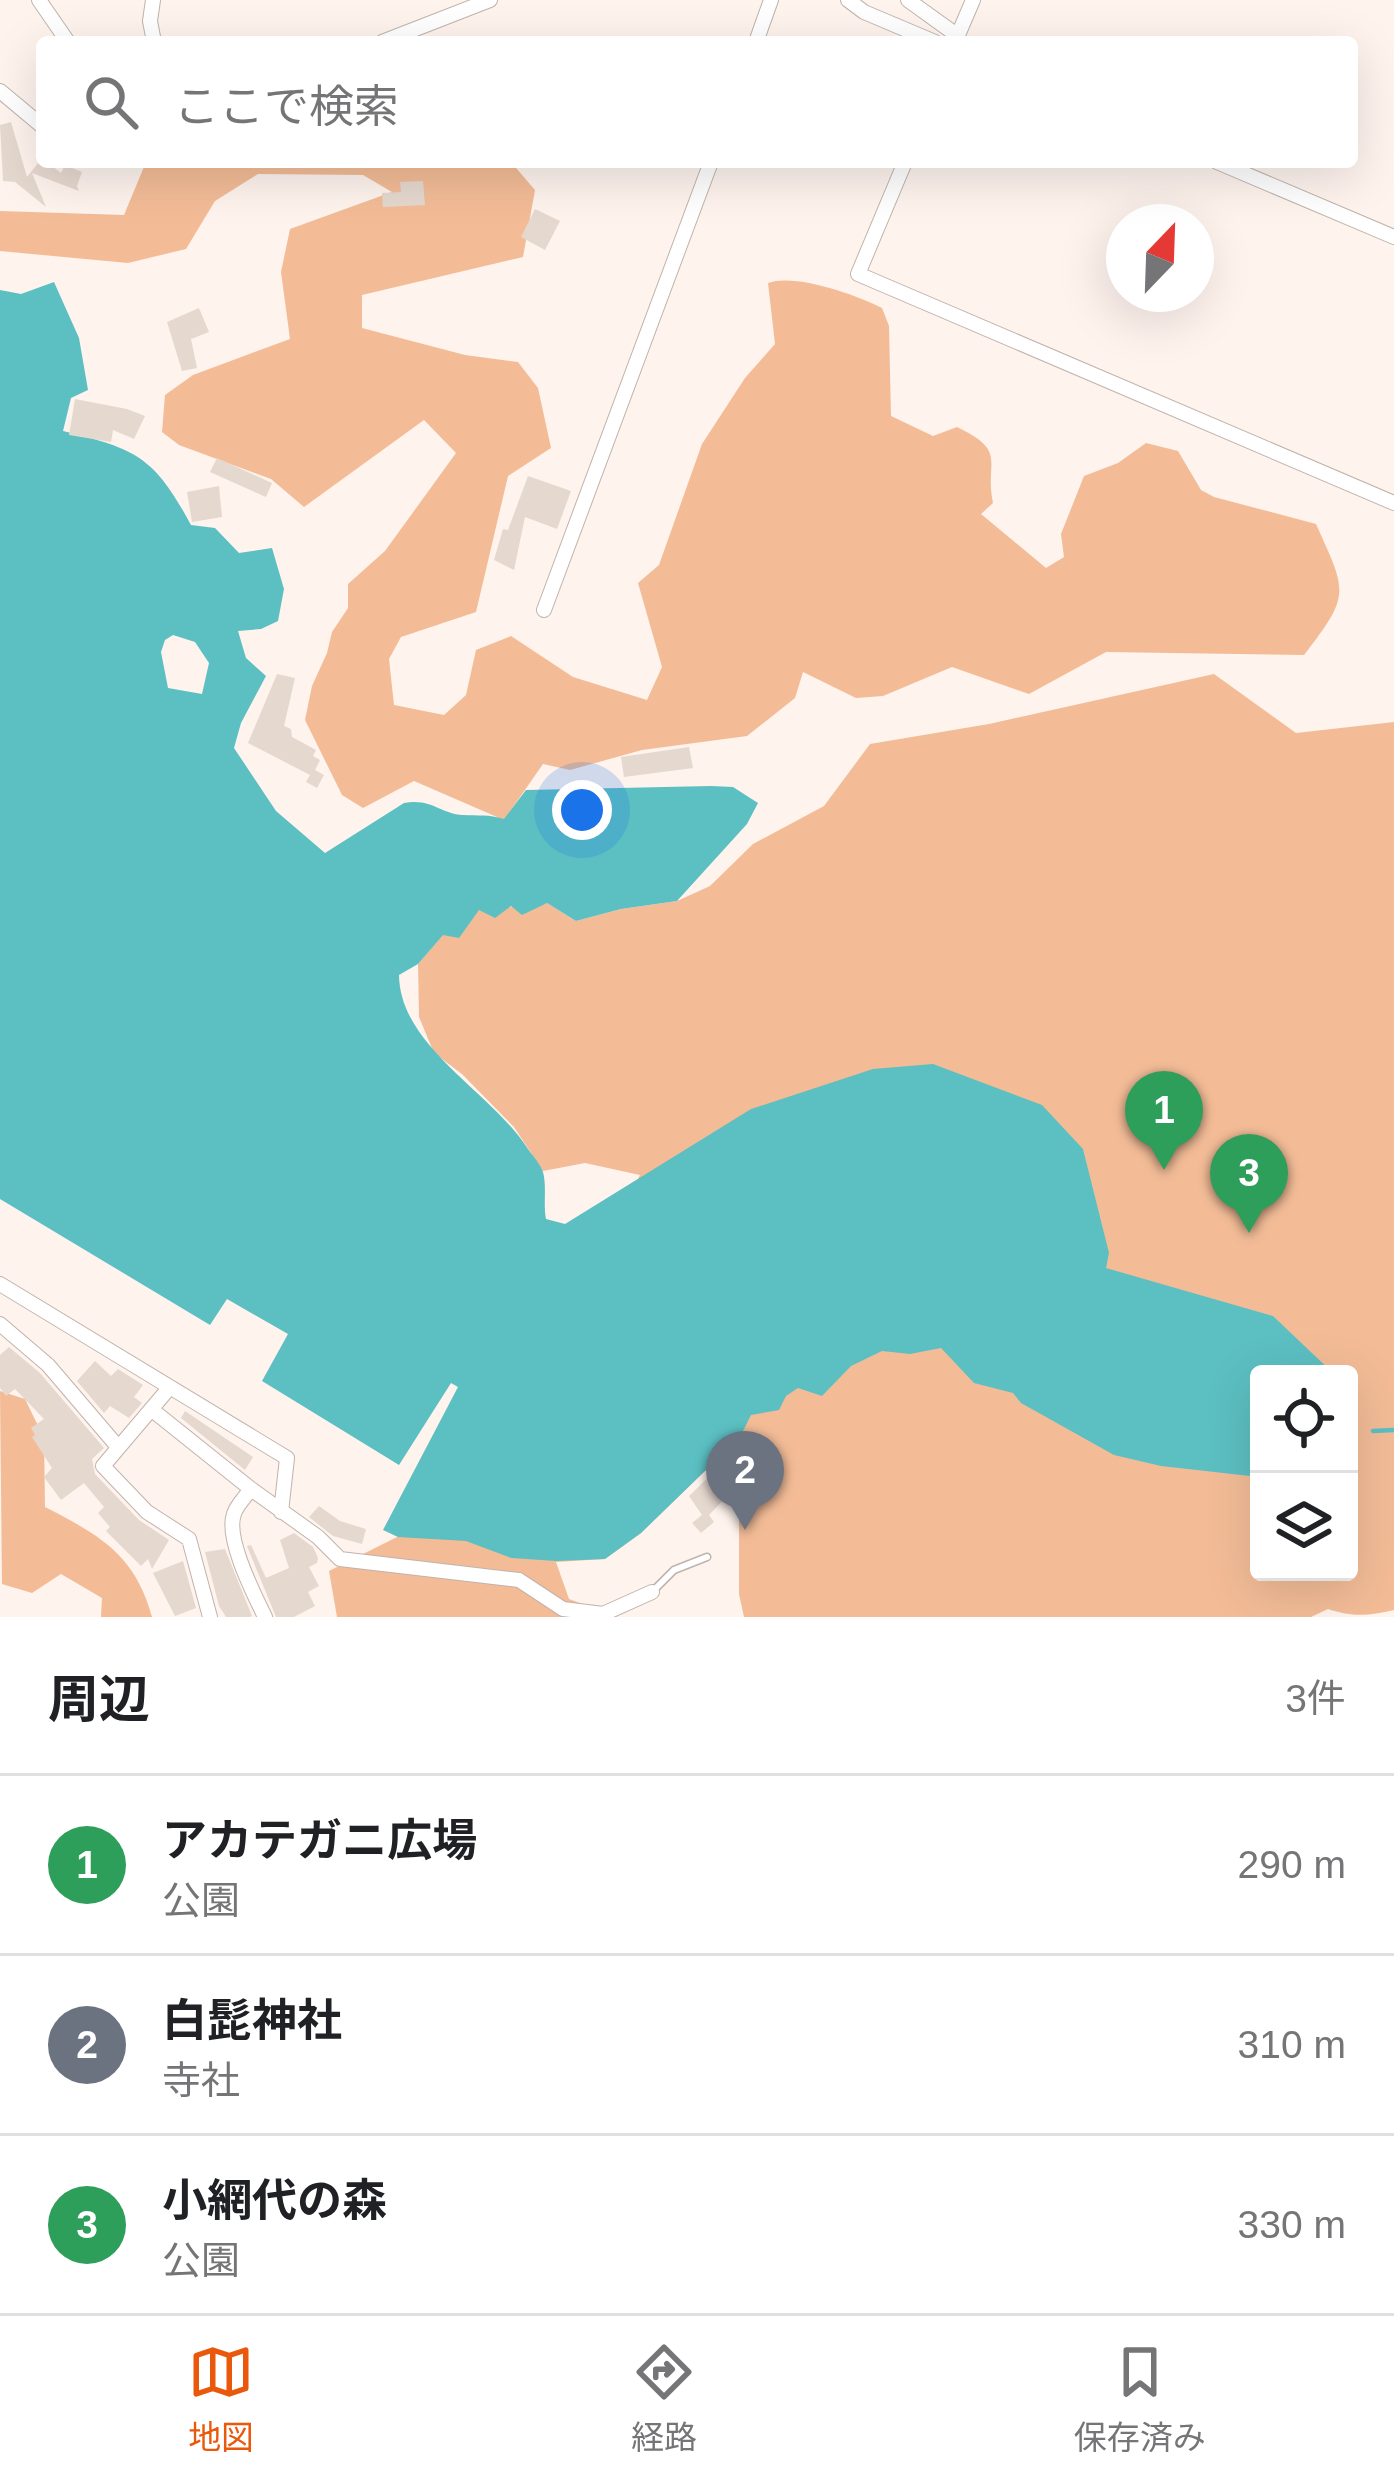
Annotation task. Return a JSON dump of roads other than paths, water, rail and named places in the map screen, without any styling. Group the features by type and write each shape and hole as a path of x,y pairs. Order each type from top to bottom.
{"street":[{"path":"39,0 64,36"},
{"path":"153,0 153,36"},
{"path":"397,36 490,0"},
{"path":"757,36 771,0"},
{"path":"848,0 864,12 921,36"},
{"path":"908,0 952,36"},
{"path":"957,36 973,0"},
{"path":"0,91 36,121"},
{"path":"544,610 709,168"},
{"path":"902,168 858,274 1394,503"},
{"path":"1231,168 1394,237"},
{"path":"0,1284 287,1458 281,1512"},
{"path":"0,1324 48,1365 118,1447"},
{"path":"170,1387 103,1466 147,1512 194,1546 210,1617"},
{"path":"151,1409 340,1559 519,1580 563,1610 603,1614 652,1592"},
{"path":"250,1489 234,1513 232,1529 265,1617"}],"lane":[{"path":"652,1592 674,1570 707,1557"}],"water":[{"path":"54,282 79,338 88,390 71,398 63,431 126,450 140,459 166,484 191,525 215,528 239,553 272,548 284,589 278,621 261,629 238,631 246,658 266,676 241,723 234,748 276,811 325,853 404,803 504,819 526,790 711,786 733,787 758,803 747,824 677,901 576,921 547,903 522,915 511,906 495,918 479,910 459,938 443,935 418,964 399,975 403,1001 430,1046 512,1128 541,1166 546,1219 565,1224 751,1109 873,1069 933,1064 1042,1105 1083,1149 1109,1253 1106,1268 1273,1316 1325,1365 1250,1365 1250,1476 1161,1466 1114,1455 1021,1403 1013,1393 974,1383 941,1348 910,1354 882,1351 851,1366 822,1396 798,1388 786,1396 779,1410 751,1415 740,1437 641,1533 605,1559 511,1558 466,1541 398,1537 383,1530 458,1387 451,1383 399,1465 262,1381 288,1334 227,1299 210,1325 0,1199 0,290 21,294","holes":["173,635 195,642 209,663 202,694 168,688 161,652 165,640"]}],"waterway":[{"path":"1373,1431 1394,1430"}],"place":[{"name":"アカテガニ広場","path":"1164,1170"},
{"name":"小網代の森","path":"1249,1233"},
{"name":"白髭神社","path":"745,1530"}]}
